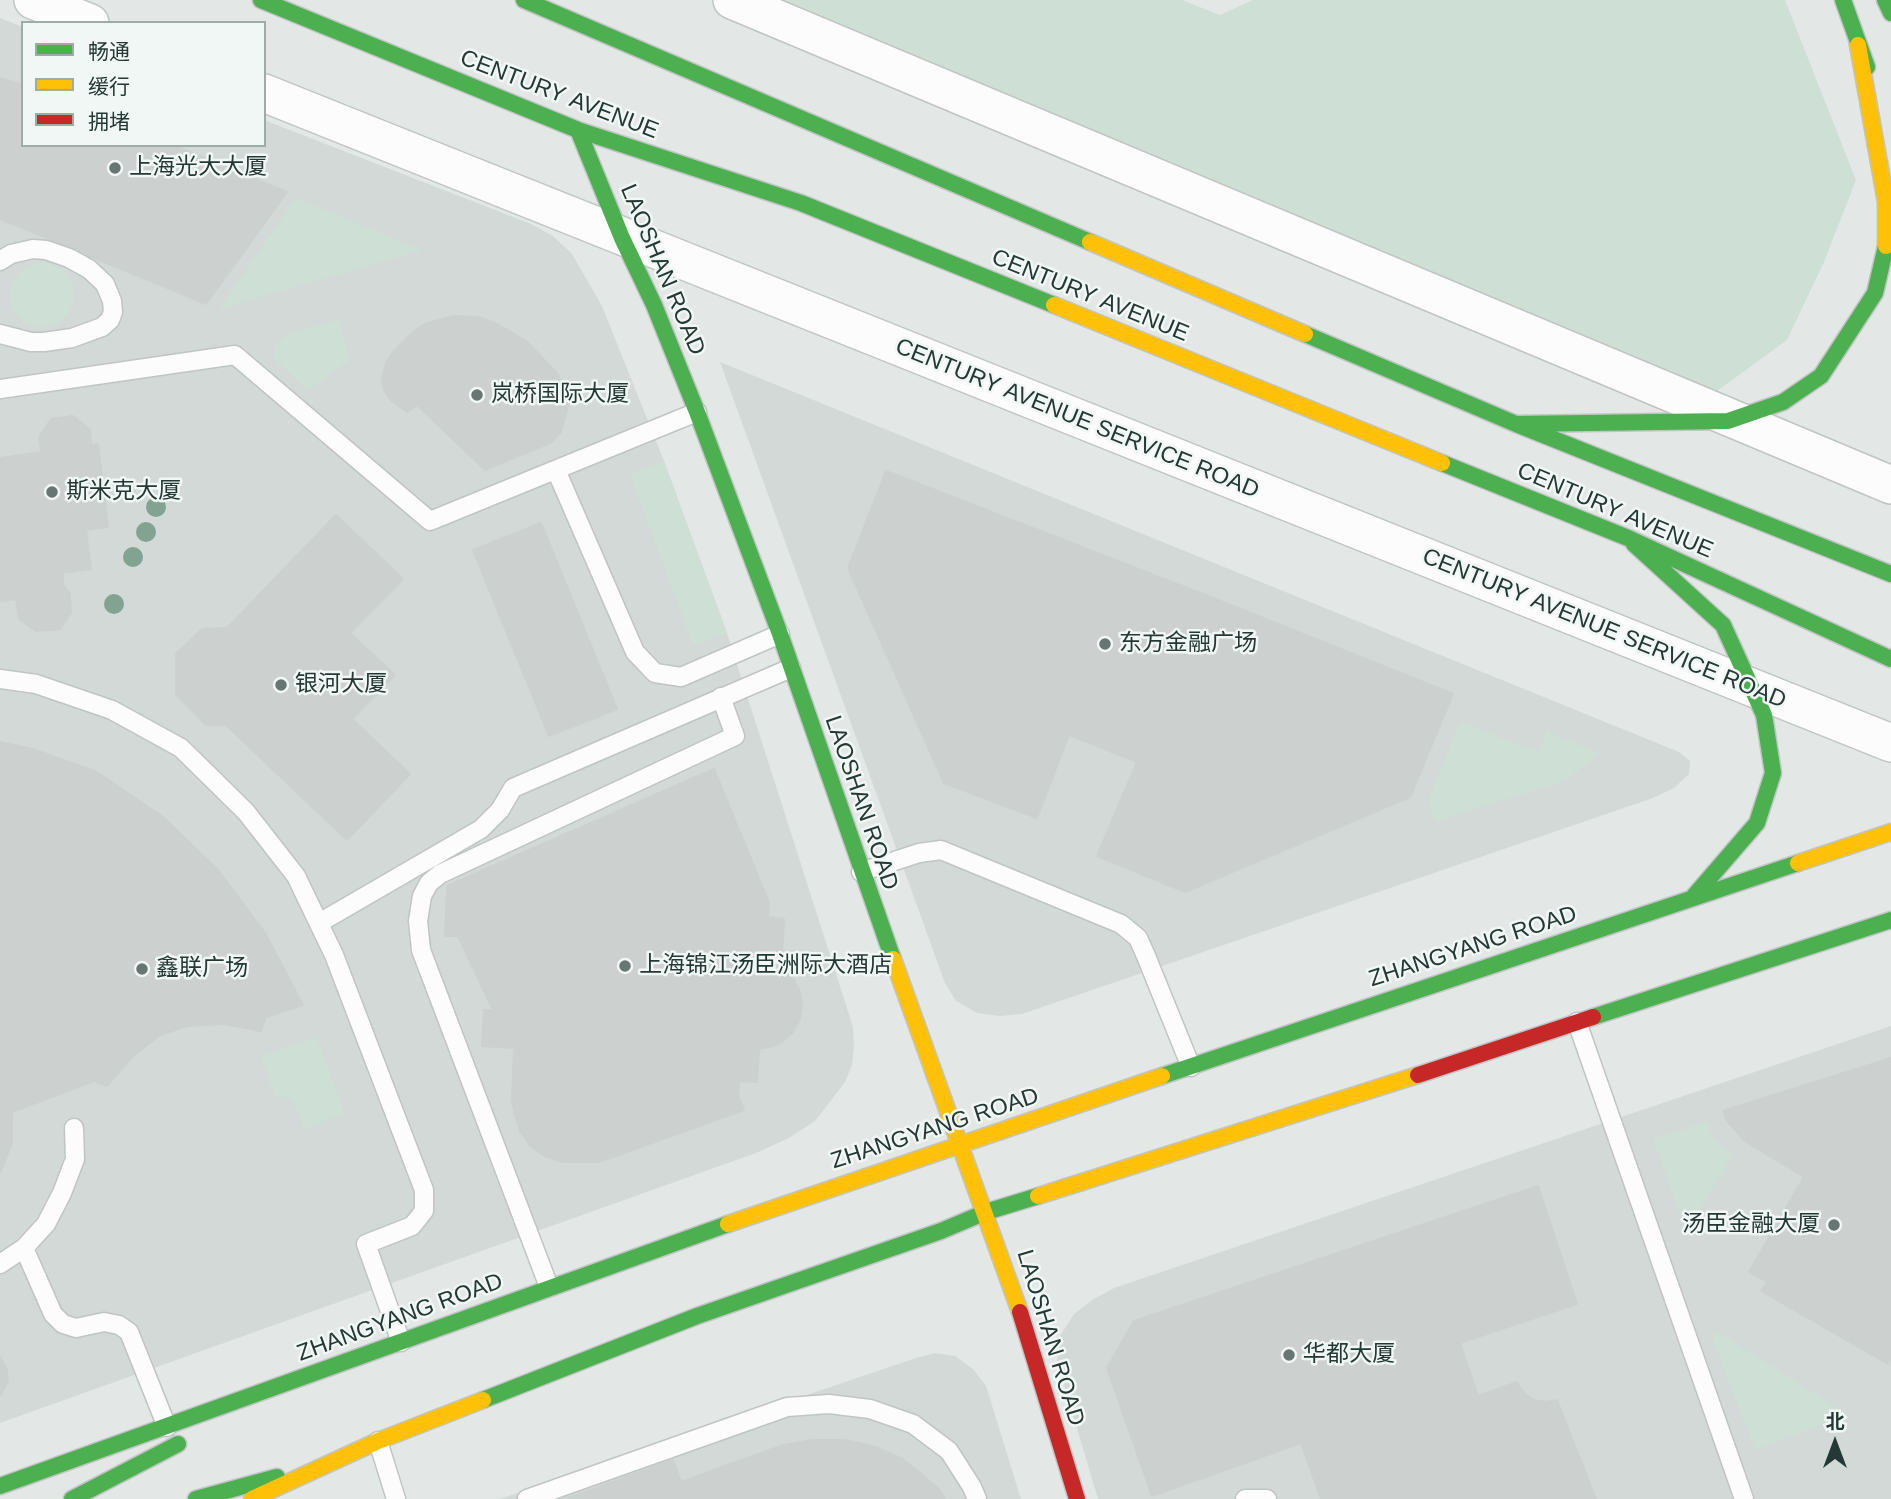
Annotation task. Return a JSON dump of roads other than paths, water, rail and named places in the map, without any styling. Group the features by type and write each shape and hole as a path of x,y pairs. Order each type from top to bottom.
{"main road":[{"name":"CENTURY AVENUE","path":"261,0 578,130 801,203 1628,538 1891,659"},
{"name":"CENTURY AVENUE","path":"524,0 1516,424 1891,574"},
{"path":"558,0 922,171"},
{"path":"1843,0 1886,114"},
{"path":"1885,0 1891,13"},
{"path":"1516,424 1732,420 1783,402 1821,376 1875,293 1886,249 1886,202 1858,45"},
{"name":"LAOSHAN ROAD","path":"578,130 697,412 780,634 861,872 1011,1284 1071,1498"},
{"path":"1628,538 1723,625 1764,715 1773,773 1757,823 1693,898"},
{"name":"ZHANGYANG ROAD","path":"0,1486 549,1287 960,1144 1891,832"},
{"path":"252,1499 340,1461 378,1441 697,1315 941,1231 986,1212 1334,1103 1891,920"},
{"path":"1758,962 1891,934"},
{"path":"219,1424 317,1373"},
{"path":"72,1499 194,1436"},
{"path":"196,1499 340,1461"}],"street":[{"path":"33,0 85,21"},
{"path":"732,0 1891,485"},
{"name":"CENTURY AVENUE SERVICE ROAD","path":"266,94 1891,743"}],"lane":[{"path":"0,261 11,254 33,249 46,250 69,258 89,269 105,284 113,312 110,320 102,327 72,338 31,342 0,334"},
{"path":"0,389 235,355 430,521 697,412"},
{"path":"556,470 635,652 655,673 681,677 780,634"},
{"path":"319,923 481,829 500,810 513,788 791,668"},
{"path":"0,679 36,684 112,710 181,748 246,812 296,876 334,955 424,1190 424,1211 412,1226 366,1244 401,1342"},
{"path":"549,1287 421,950 418,921 422,896 429,883 440,874 735,736 721,697"},
{"path":"861,872 919,853 941,849 1121,924 1138,938 1191,1067"},
{"path":"1577,1022 1744,1499"},
{"path":"0,1264 23,1248 46,1224 75,1159 74,1128"},
{"path":"23,1248 53,1314 63,1324 76,1328 104,1322 119,1325 129,1332 167,1427"},
{"path":"527,1499 787,1407 829,1404 870,1409 913,1424 949,1451 972,1486 977,1499"},
{"path":"378,1441 396,1499"},
{"path":"1245,1499 1267,1499"}],"place":[{"name":"上海光大大厦","path":"115,168"},
{"name":"岚桥国际大厦","path":"477,395"},
{"name":"斯米克大厦","path":"52,492"},
{"name":"东方金融广场","path":"1105,644"},
{"name":"银河大厦","path":"281,685"},
{"name":"上海锦江汤臣洲际大酒店","path":"625,966"},
{"name":"鑫联广场","path":"142,969"},
{"name":"汤臣金融大厦","path":"1834,1225"},
{"name":"华都大厦","path":"1289,1355"}]}
